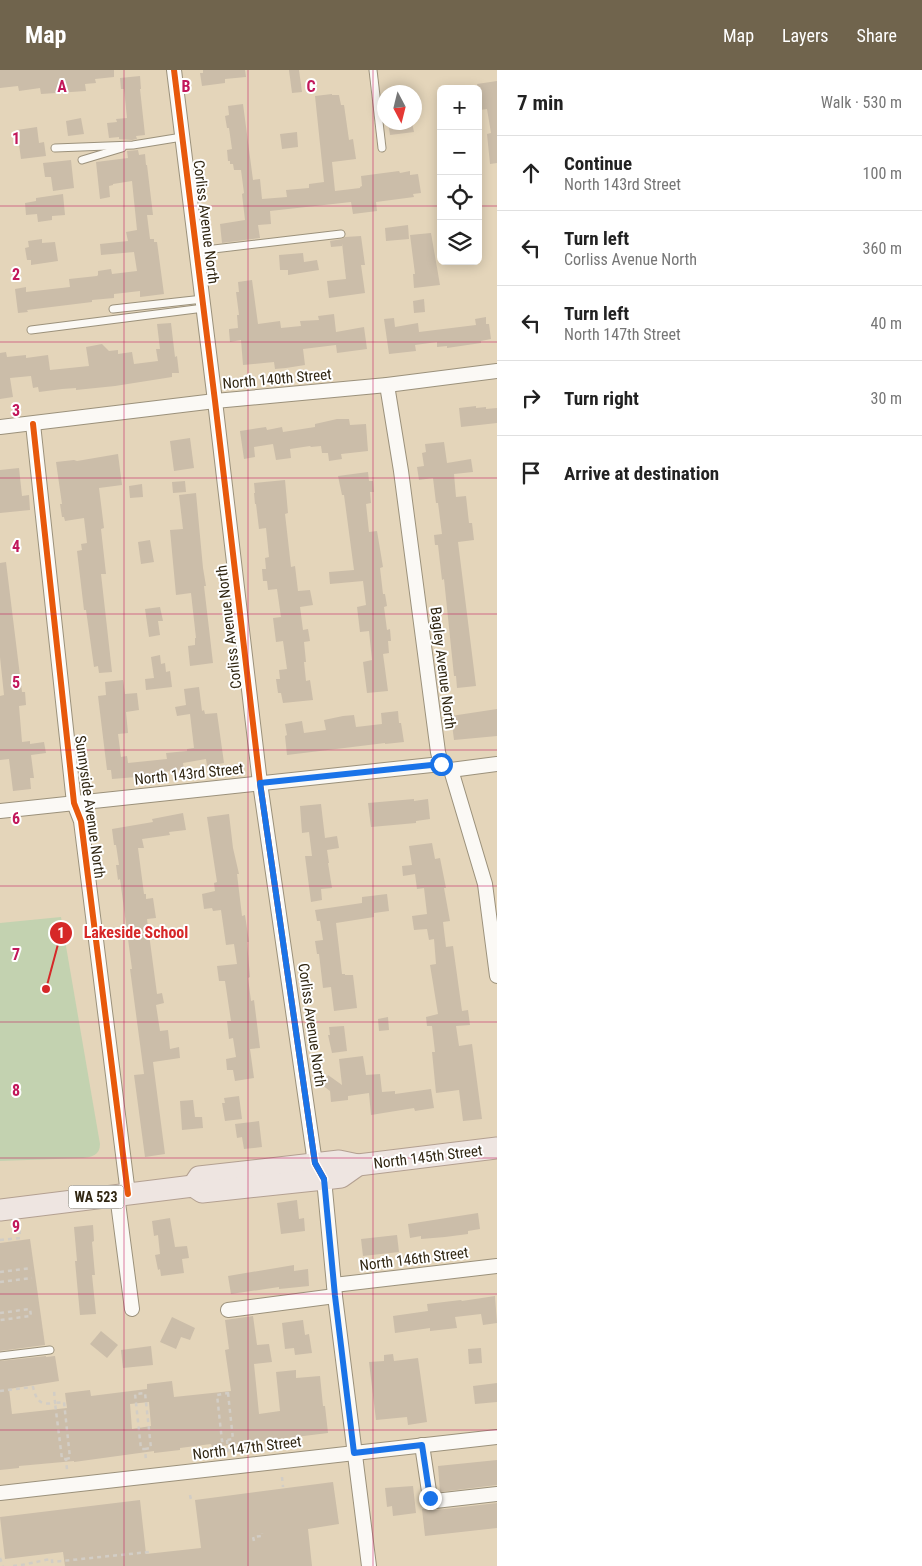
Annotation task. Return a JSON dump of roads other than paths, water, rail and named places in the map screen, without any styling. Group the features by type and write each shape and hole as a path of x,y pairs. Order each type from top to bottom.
{"main road":[{"name":"North 145th Street","path":"0,1210 192,1186 202,1192 320,1171 341,1176 358,1165 497,1148"}],"street":[{"name":"Corliss Avenue North","path":"174,70 216,401 260,783 320,1171 369,1566"},
{"name":"North 140th Street","path":"0,427 216,401 387,385 497,372"},
{"name":"Bagley Avenue North","path":"387,385 411,542 436,743 446,767 485,884 497,976"},
{"name":"Sunnyside Avenue North","path":"33,424 74,803 81,821 122,1194 132,1309"},
{"name":"North 143rd Street","path":"0,811 260,783 497,764"},
{"name":"North 146th Street","path":"228,1310 334,1290 497,1266"},
{"name":"North 147th Street","path":"0,1493 497,1437"},
{"path":"422,1445 430,1498 435,1500 497,1494"}],"lane":[{"path":"373,70 382,148"},
{"path":"55,148 133,145 182,138"},
{"path":"82,160 133,145"},
{"path":"197,251 341,234"},
{"path":"113,309 203,303"},
{"path":"31,330 203,303"},
{"path":"0,1356 50,1350"}],"place":[{"name":"Lakeside School","path":"46,989"}]}
